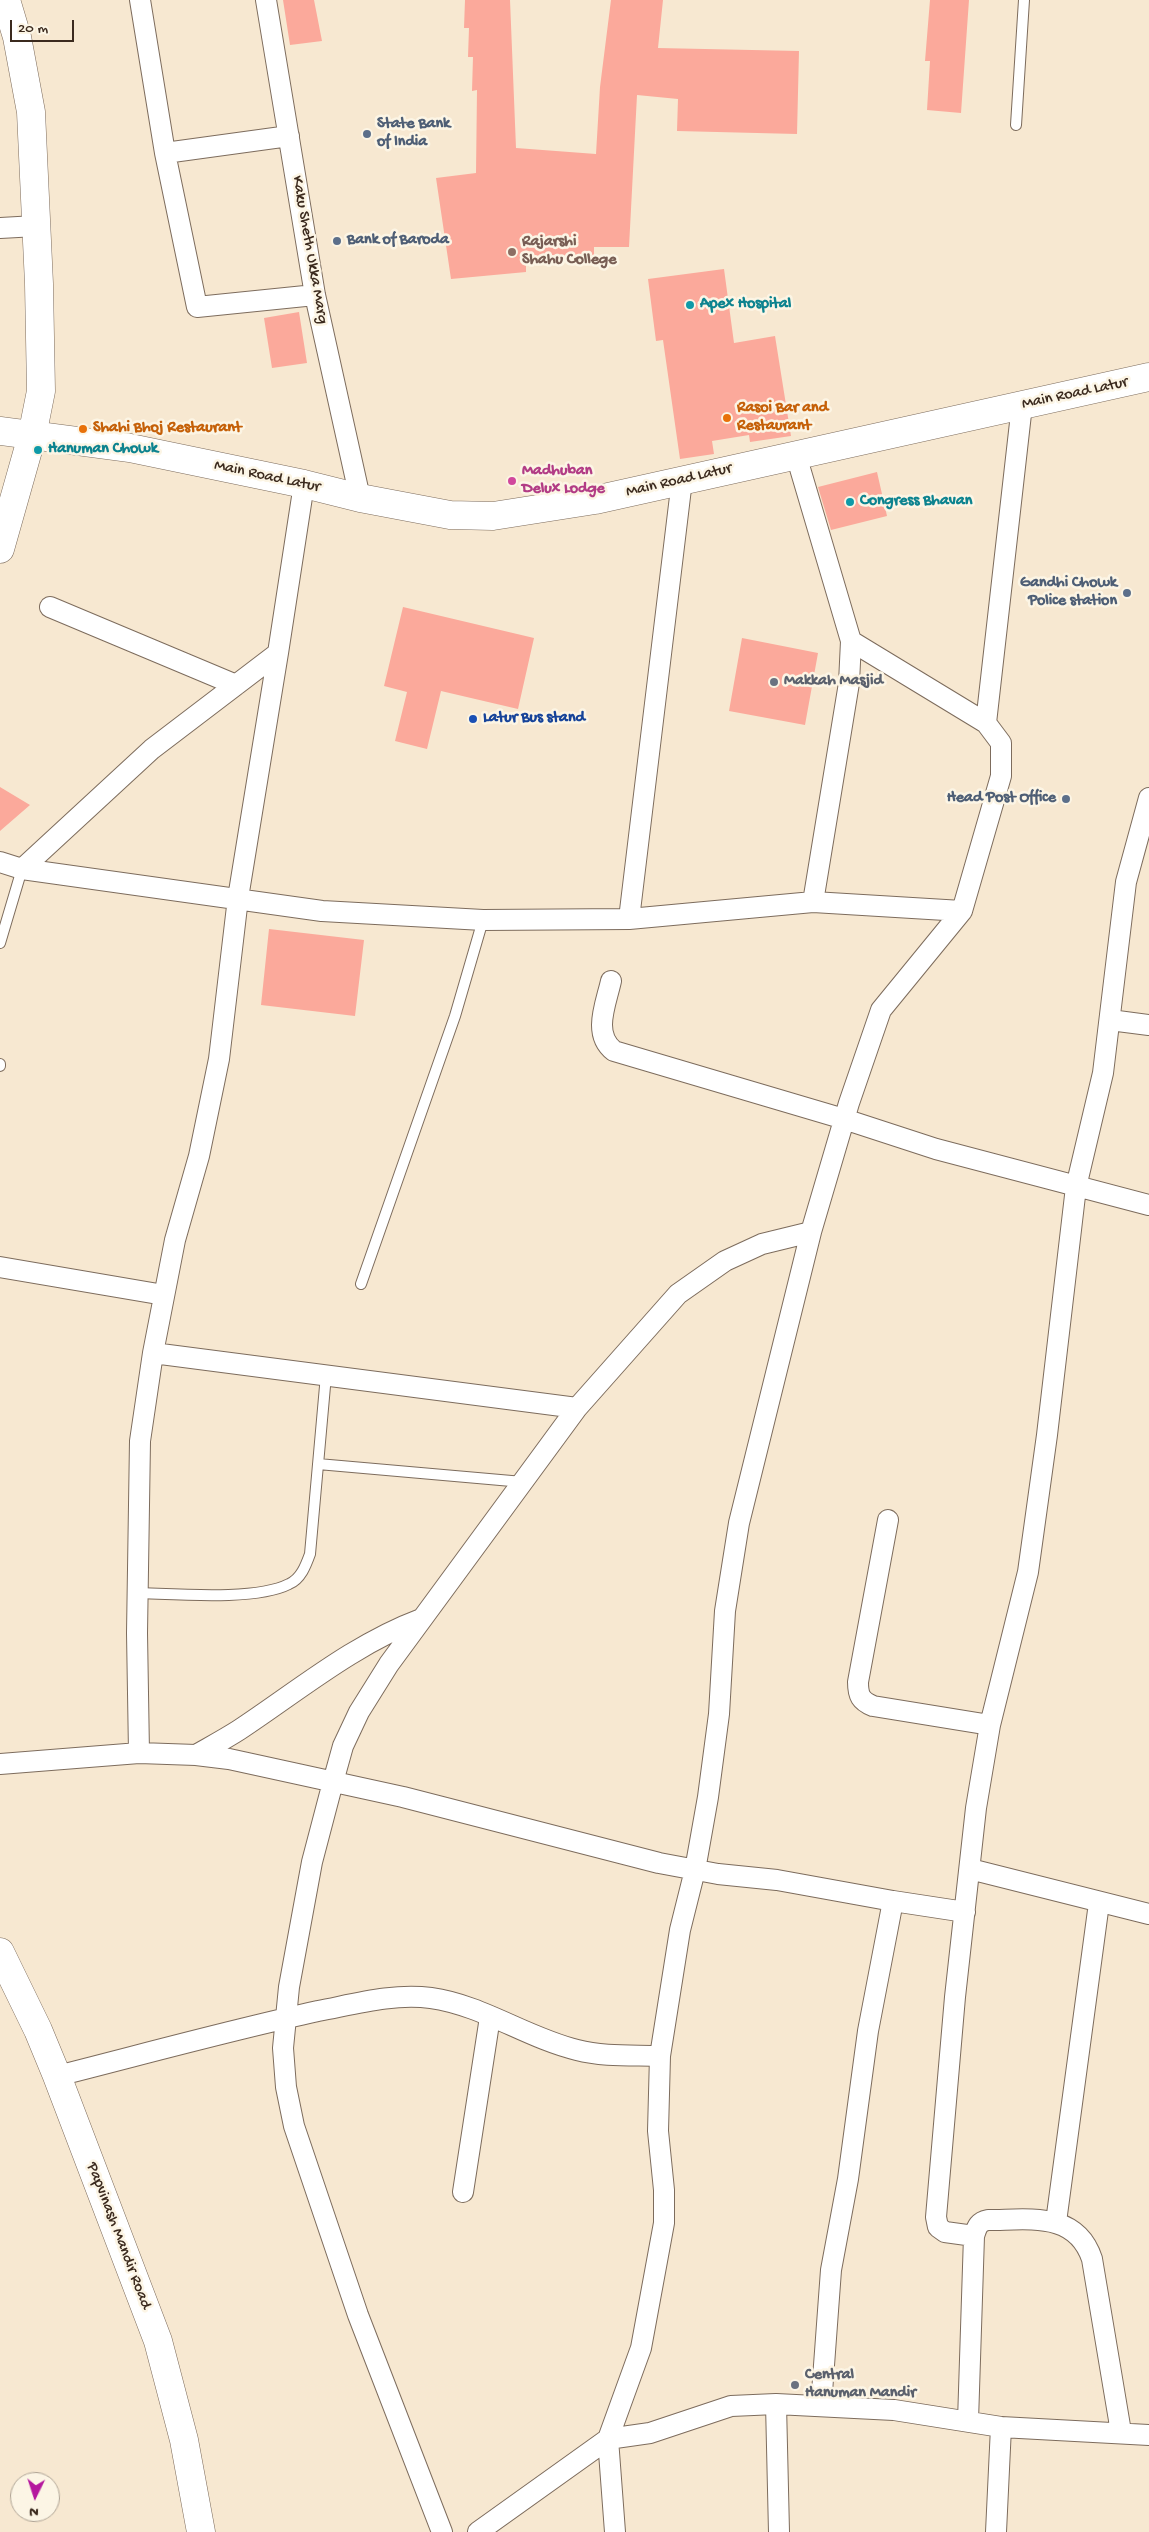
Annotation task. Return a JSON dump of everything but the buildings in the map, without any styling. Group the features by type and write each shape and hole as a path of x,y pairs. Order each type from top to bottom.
{"street":[{"path":"0,549 32,436 41,390 31,112 9,39 6,0"},
{"path":"140,0 165,153 197,306 315,295"},
{"name":"Kaku Sheth Ukka Marg","path":"266,0 315,295 360,498"},
{"path":"165,153 289,136"},
{"path":"0,228 36,226"},
{"name":"Main Road Latur","path":"0,431 130,448 304,484 360,498 450,515 493,516 595,500 1149,377"},
{"path":"986,723 1022,406"},
{"path":"796,455 852,641 849,683 812,902"},
{"path":"629,919 682,480"},
{"path":"139,1753 137,1593 140,1441 153,1353 175,1240 199,1156 219,1059 238,898 304,484"},
{"path":"50,607 236,685"},
{"path":"615,2532 608,2438 641,2348 664,2222 658,2131 660,2056 680,1930 695,1870 708,1797 719,1714 725,1611 739,1523 811,1232 844,1119 881,1010 962,911 1002,776 1001,743 986,723 852,641"},
{"path":"22,869 152,749 278,653"},
{"path":"974,2236 945,2232 938,2228 936,2217 953,2015 966,1912 976,1808 990,1725 1028,1572 1047,1435 1076,1186 1103,1073 1126,882 1143,848 1149,798"},
{"path":"0,862 22,869 322,911 483,920 629,919 812,902 962,911"},
{"path":"611,982 601,1034 605,1044 614,1051 844,1119 936,1149 1149,1205"},
{"path":"1110,1020 1149,1024"},
{"path":"442,2532 358,2315 294,2126 286,2087 283,2048 285,2018 312,1862 332,1782 344,1746 359,1712 389,1664 577,1408 678,1294 725,1261 747,1250 762,1244 811,1232"},
{"path":"0,1267 164,1295"},
{"path":"153,1353 577,1408"},
{"path":"888,1520 858,1682 858,1694 864,1702 873,1706 990,1725"},
{"path":"196,1755 237,1732 361,1648 396,1629 421,1619"},
{"path":"0,1764 139,1753 196,1755 403,1797 695,1870 777,1880 966,1912"},
{"path":"970,1870 1149,1914"},
{"path":"821,2406 831,2270 848,2178 868,2031 893,1901"},
{"path":"1056,2222 1099,1903"},
{"name":"Papvinash Mandir Road","path":"0,1952 38,2030 57,2076 158,2341 184,2440 201,2532"},
{"path":"57,2076 285,2018 368,2001 410,1996 433,1998 471,2009 576,2050 602,2055 660,2056"},
{"path":"462,2192 490,2017"},
{"path":"968,2421 974,2236 980,2222 988,2220 1056,2222 1081,2237 1092,2259 1121,2432"},
{"path":"776,2404 779,2532"},
{"path":"478,2532 608,2438 650,2433 731,2406 776,2404 894,2410 1001,2427 1149,2435"},
{"path":"996,2532 1001,2427"}],"lane":[{"path":"1016,126 1024,0"},
{"path":"0,943 22,869"},
{"path":"361,1284 455,1016 483,920"},
{"path":"137,1593 233,1594 272,1590 291,1584 305,1569 310,1554 326,1375"},
{"path":"318,1464 523,1482"}],"place":[{"name":"State Bank of India","path":"367,134"},
{"name":"Bank of Baroda","path":"337,241"},
{"name":"Rajarshi Shahu College","path":"512,252"},
{"name":"Apex Hospital","path":"690,305"},
{"name":"Rasoi Bar and Restaurant","path":"727,418"},
{"name":"Shahi Bhoj Restaurant","path":"83,429"},
{"name":"Hanuman Chowk","path":"38,450"},
{"name":"Madhuban Delux Lodge","path":"512,481"},
{"name":"Congress Bhavan","path":"850,502"},
{"name":"Gandhi Chowk Police station","path":"1127,593"},
{"name":"Makkah Masjid","path":"774,682"},
{"name":"Latur Bus stand","path":"473,719"},
{"name":"Head Post Office","path":"1066,799"},
{"name":"Central Hanuman Mandir","path":"795,2385"}]}
